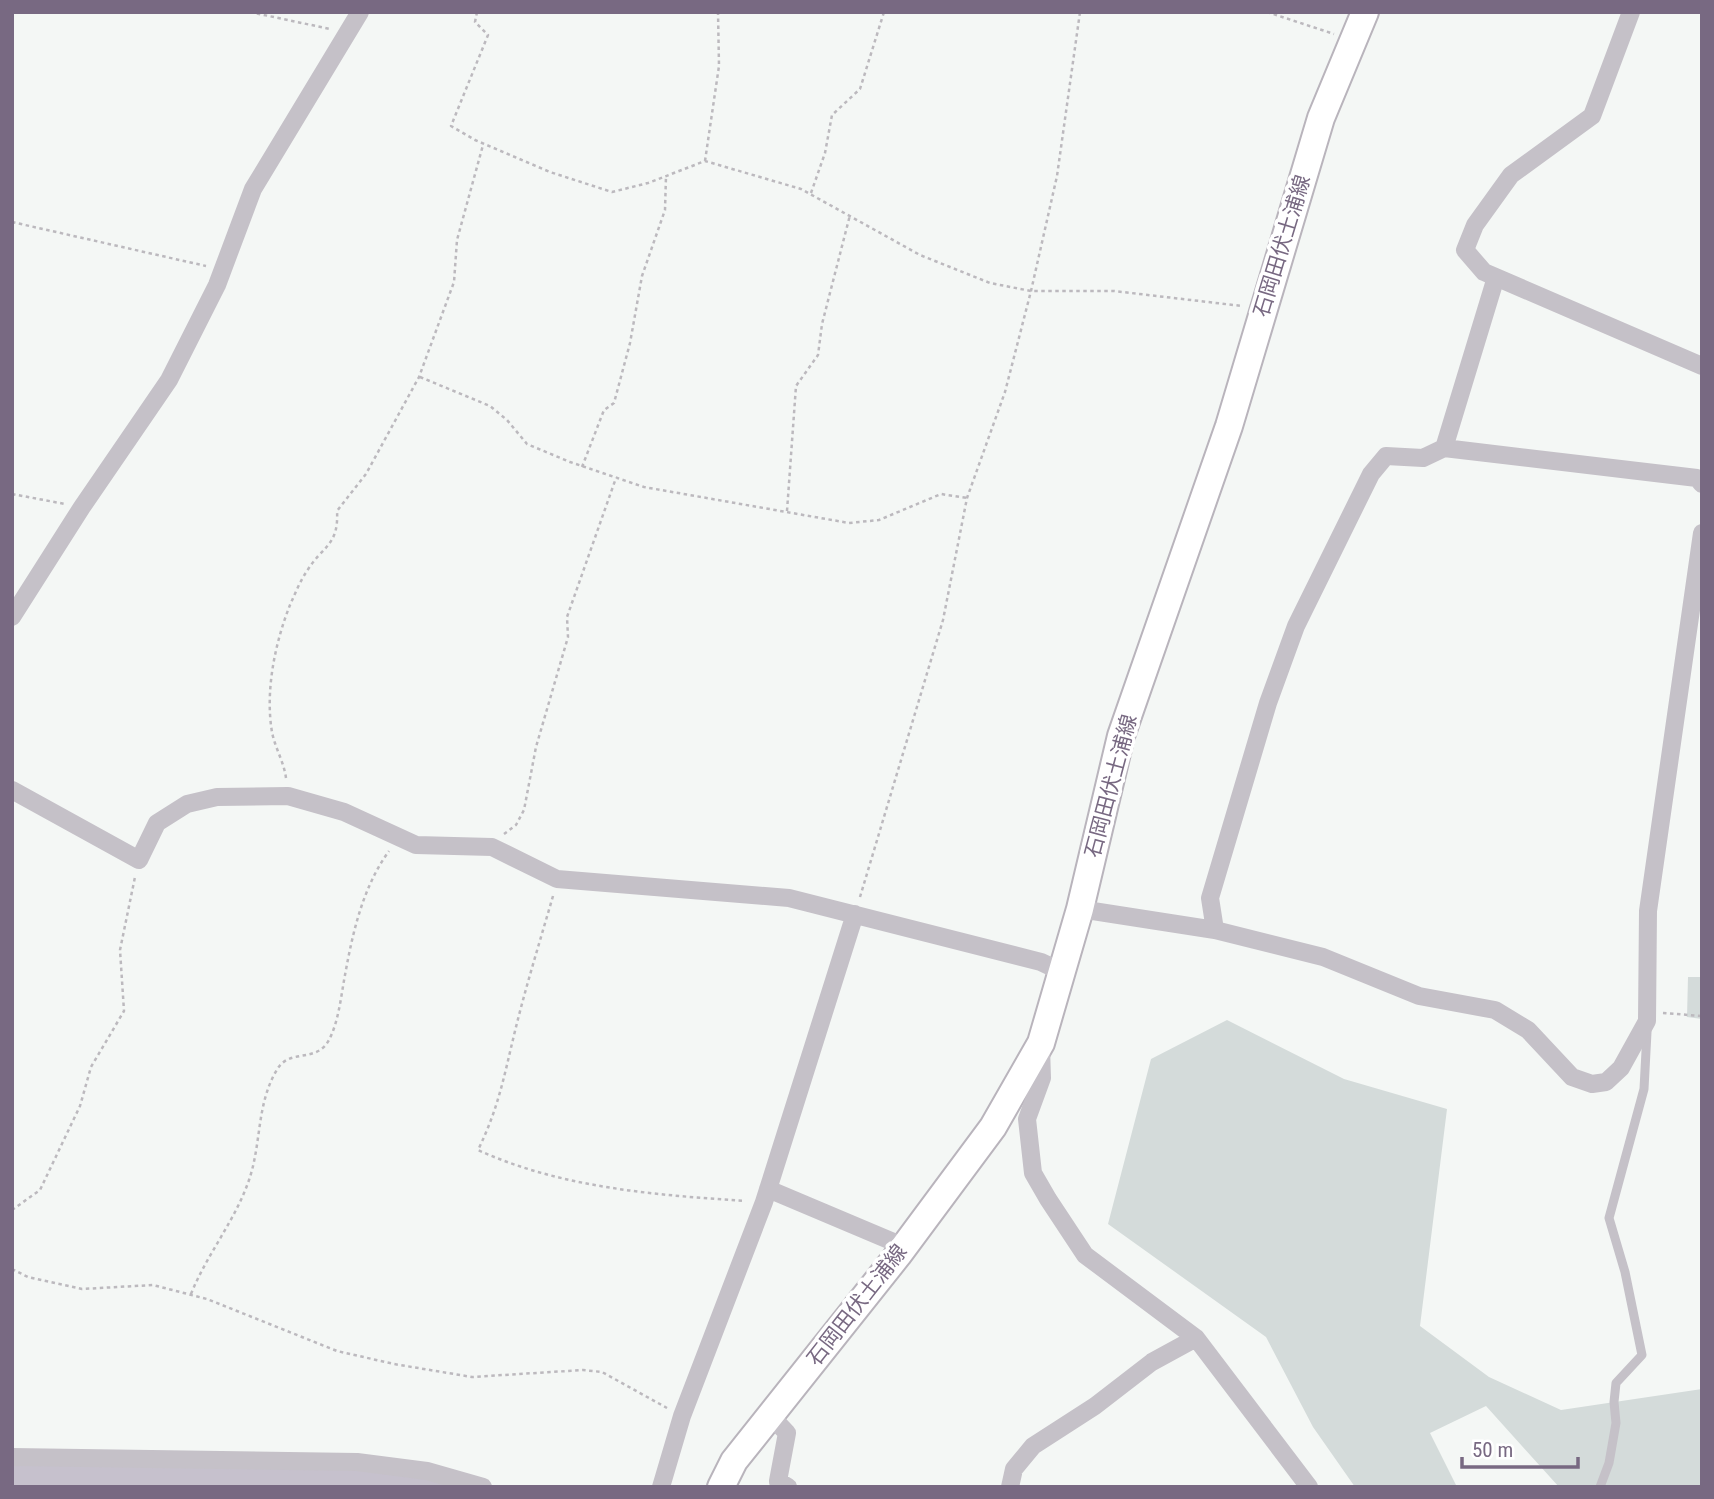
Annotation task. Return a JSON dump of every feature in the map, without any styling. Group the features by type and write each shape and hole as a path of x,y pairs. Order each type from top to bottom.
{"main road":[{"name":"石岡田伏土浦線","path":"721,1487 734,1461 993,1127 1041,1044 1080,909 1121,737 1230,426 1321,118 1362,24"}],"street":[{"path":"12,617 82,507 169,380 223,270 253,189 350,33 360,12"},
{"path":"1631,12 1592,116 1511,175 1475,225 1465,250 1484,272 1702,366"},
{"path":"1444,448 1496,277"},
{"path":"1215,930 1210,898 1268,703 1296,626 1371,474 1385,456 1423,458 1444,448 1697,478 1702,484"},
{"path":"1080,909 1215,930 1323,957 1419,996 1495,1010 1528,1030 1572,1077 1592,1084 1606,1082 1621,1068 1647,1021 1648,911 1702,533"},
{"path":"12,790 139,860 157,823 187,804 216,797 288,796 344,812 416,845 492,846 557,879 789,898 1041,962 1062,972"},
{"path":"661,1487 682,1416 766,1195 855,914"},
{"path":"1041,1044 1042,1078 1027,1119 1033,1173 1085,1255 1196,1338 1309,1487"},
{"path":"766,1195 903,1246"},
{"path":"1010,1487 1014,1469 1033,1446 1095,1406 1152,1362 1196,1338"},
{"path":"770,1415 787,1433 778,1481 789,1487"},
{"path":"12,1457 357,1462 427,1471 483,1487"}],"lane":[{"path":"1600,1487 1609,1462 1616,1423 1616,1383 1642,1355 1625,1272 1609,1218 1644,1089 1647,1021"}],"path":[{"path":"250,12 350,33"},
{"path":"477,12 475,22 488,35 451,126 483,144 550,172 612,192 705,161 811,194 920,255 990,283 1031,291 1114,291 1263,309"},
{"path":"705,161 719,66 718,12"},
{"path":"811,194 825,153 832,115 860,89 884,12"},
{"path":"855,914 943,620 967,498 1005,392 1031,291 1057,176 1080,12"},
{"path":"1267,12 1326,33 1362,24"},
{"path":"288,796 285,771 272,732 271,698 272,667 290,606 307,569 330,546 338,528 337,512 366,474 419,377 454,282 457,240 483,144"},
{"path":"582,467 604,410 614,403 630,342 642,276 665,210 666,176"},
{"path":"787,512 796,386 818,355 822,324 850,215"},
{"path":"12,222 223,270"},
{"path":"419,377 453,388 490,406 507,420 527,444 582,467 644,487 849,523 879,520 941,494 967,498"},
{"path":"492,846 495,840 516,825 524,810 536,747 568,637 568,617 616,478"},
{"path":"12,494 82,507"},
{"path":"191,1295 200,1271 236,1212 248,1182 259,1150 260,1108 279,1067 289,1058 316,1054 330,1040 339,1008 351,938 372,874 399,837"},
{"path":"12,1210 40,1190 80,1106 92,1067 124,1011 120,950 139,860"},
{"path":"557,879 514,1034 508,1070 492,1121 478,1150 514,1166 650,1195 766,1195"},
{"path":"1647,1021 1656,1014 1702,1016"},
{"path":"12,1269 28,1277 82,1289 153,1285 191,1295 283,1328 337,1351 394,1364 472,1377 601,1371 682,1416"}],"shaded area":[{"path":"1688,977 1702,977 1702,1019 1687,1017"},
{"path":"1227,1020 1344,1079 1447,1109 1420,1326 1489,1377 1561,1410 1702,1389 1702,1487 1559,1487 1486,1406 1430,1433 1457,1487 1355,1487 1313,1427 1266,1337 1108,1224 1151,1059"}],"waterway":[{"path":"12,1472 365,1475 452,1487"}]}
